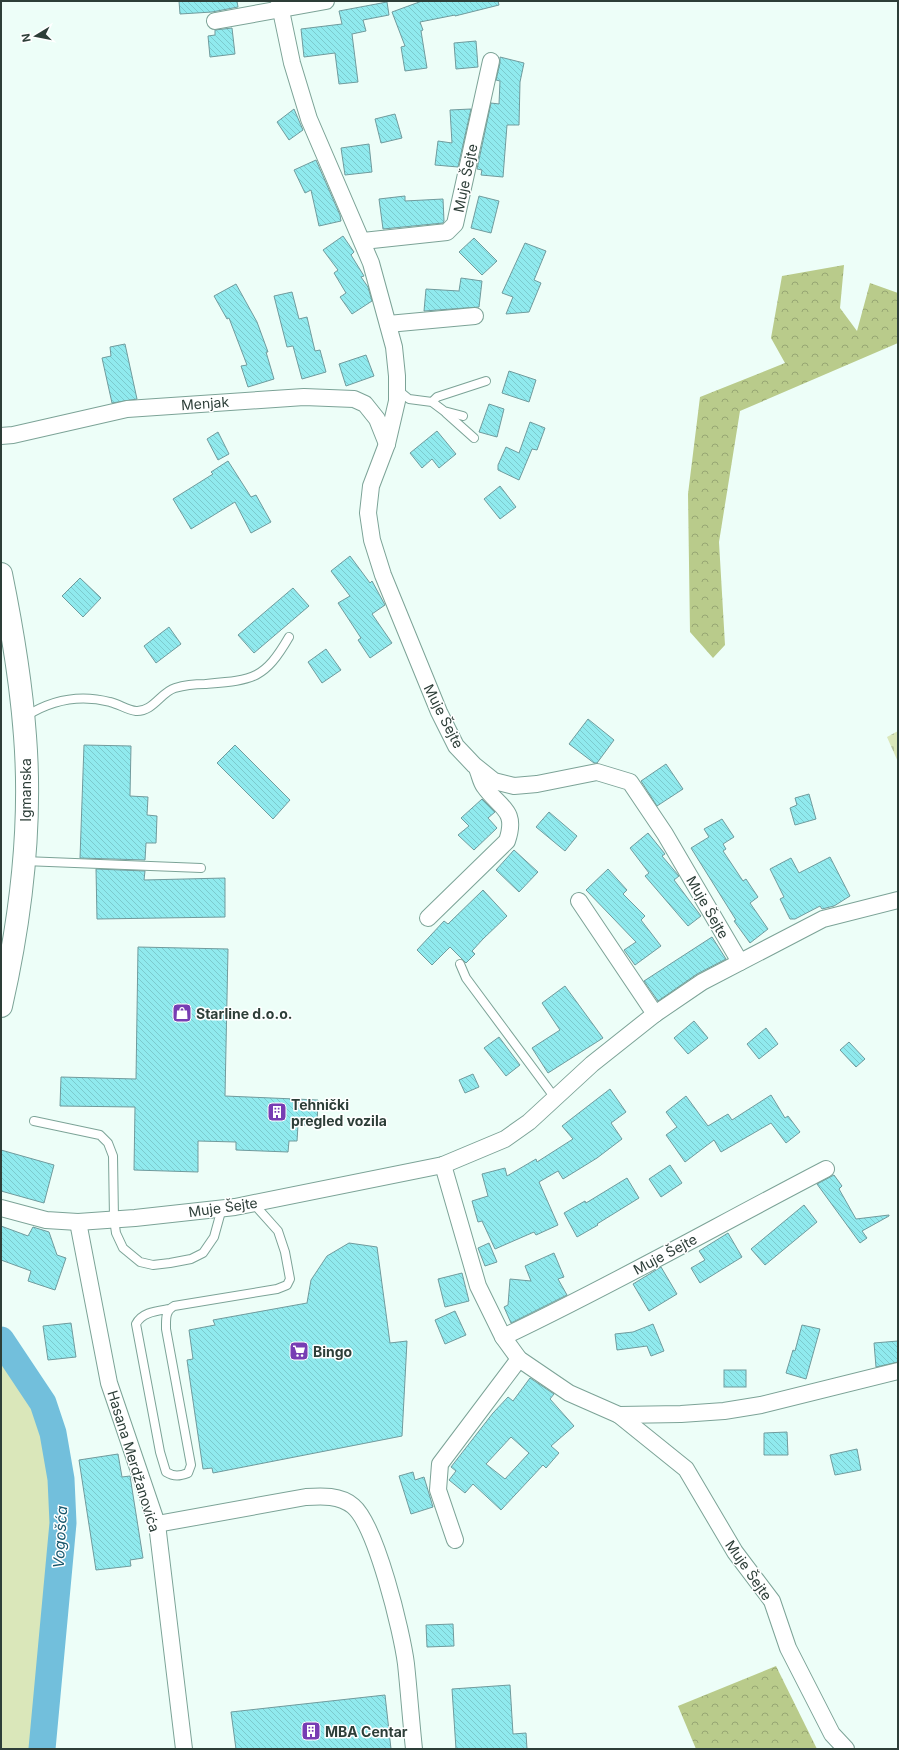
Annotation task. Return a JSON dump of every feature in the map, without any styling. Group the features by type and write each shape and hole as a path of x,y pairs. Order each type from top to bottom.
{"main road":[{"name":"Igmanska","path":"1,574 12,627 24,717 26,807 20,899 7,958 1,1006"}],"street":[{"path":"215,21 279,5 326,1"},
{"name":"Muje Šejte","path":"279,5 292,63 309,119 371,263 394,347 397,401 388,444 371,486 368,513 372,540 383,575 439,712 456,746 477,768 494,781 514,786 537,784 597,772 630,782 665,834 740,962"},
{"name":"Muje Šejte","path":"363,242 447,232 455,224 491,62"},
{"path":"388,324 475,316"},
{"name":"Menjak","path":"1,436 13,435 127,409 304,397 354,400 365,404 377,419 388,444"},
{"path":"428,918 507,841 512,828 508,814 483,785 477,768"},
{"name":"Muje Šejte","path":"1,1208 46,1220 78,1222 114,1219 222,1208 253,1203 443,1165 505,1139 529,1122 592,1064 655,1014 702,982 823,919 898,900"},
{"path":"579,901 655,1014"},
{"name":"Muje Šejte","path":"443,1165 478,1286 503,1337 518,1359 569,1393 619,1415 686,1469 735,1552 772,1601 788,1648 832,1734 846,1749"},
{"name":"Muje Šejte","path":"503,1337 612,1282 826,1168"},
{"name":"Hasana Merdžanovića","path":"78,1222 110,1383 157,1524 184,1749"},
{"path":"454,1540 438,1490 440,1464 518,1359"},
{"name":"Muje Šejte","path":"619,1415 681,1414 746,1408 856,1382 898,1370"},
{"path":"157,1524 306,1497 322,1496 339,1499 352,1506 363,1517 377,1550 388,1589 406,1662 414,1749"}],"lane":[{"path":"432,402 437,396 486,382"},
{"path":"397,389 409,399 432,402 474,438"},
{"path":"444,411 463,416"},
{"path":"24,717 41,706 75,697 94,698 138,711 149,708 173,688 186,685 237,682 263,672 277,658 289,637"},
{"path":"23,861 201,868"},
{"path":"460,964 466,978 555,1098"},
{"path":"34,1121 100,1135 108,1143 113,1156 114,1219 119,1241 130,1256 146,1264 170,1263 191,1259 207,1249 214,1237 222,1208"},
{"path":"169,1309 166,1315 166,1329 191,1465 188,1473 181,1476 172,1476 166,1472 160,1452 136,1324 139,1318 146,1314 169,1309 174,1306 277,1289 287,1285 290,1279 285,1252 278,1231 253,1203"}],"green space":[{"path":"844,265 840,308 857,331 870,283 898,293 898,343 740,411 719,542 725,645 713,658 690,632 688,494 700,397 785,363 771,338 782,276"},
{"path":"898,731 898,762 887,737"},
{"path":"1,1340 43,1403 53,1433 61,1479 63,1523 42,1749 1,1749"},
{"path":"776,1666 817,1749 696,1749 678,1706"}],"building":[{"path":"179,1 237,1 238,7 212,12 180,14"},
{"path":"422,1 498,1 499,5 455,16 420,22 423,30 421,31 427,68 405,71 401,47 405,46 392,12"},
{"path":"387,2 389,15 363,20 366,31 352,34 358,82 339,84 335,53 304,57 301,29 342,24 339,11"},
{"path":"232,28 235,54 210,57 208,36 215,35 215,30"},
{"path":"476,41 478,67 456,69 454,43"},
{"path":"500,57 524,63 520,82 519,125 507,125 503,177 481,175 482,170 477,169 491,103 499,104 500,81 496,80"},
{"path":"294,109 303,130 289,140 277,122"},
{"path":"471,109 458,167 435,165 438,141 452,143 450,110"},
{"path":"395,114 402,138 381,143 375,119"},
{"path":"369,144 372,172 345,175 341,148"},
{"path":"316,160 340,215 341,221 319,226 311,190 305,193 294,170"},
{"path":"405,196 405,201 443,199 443,223 383,229 379,199"},
{"path":"479,196 499,201 491,233 471,228"},
{"path":"343,236 354,252 351,255 364,276 361,277 368,287 372,301 352,314 340,297 346,293 334,273 338,270 323,250"},
{"path":"474,238 497,261 482,275 459,252"},
{"path":"525,243 546,251 534,280 541,283 529,312 506,314 513,297 502,293"},
{"path":"461,278 482,281 479,307 424,311 426,289 459,291"},
{"path":"236,284 257,322 268,352 266,352 274,379 248,387 241,366 247,365 229,318 227,319 214,296"},
{"path":"292,292 299,319 307,317 315,351 320,350 326,372 302,379 293,346 287,347 274,296"},
{"path":"125,344 137,399 112,403 102,358 111,356 110,347"},
{"path":"366,355 374,376 346,386 339,364"},
{"path":"509,371 536,380 529,402 502,393"},
{"path":"489,404 504,409 497,437 479,432"},
{"path":"530,422 545,428 537,450 532,449 519,480 498,470 498,465 506,447 519,453"},
{"path":"437,431 456,454 439,468 432,459 422,468 410,453"},
{"path":"218,432 229,454 218,460 207,439"},
{"path":"228,461 251,497 256,495 271,522 251,533 235,502 191,529 173,499 213,474 211,472"},
{"path":"500,486 516,507 500,519 484,499"},
{"path":"350,556 370,583 372,581 385,605 372,614 392,643 370,658 358,640 361,638 338,603 350,596 331,571"},
{"path":"80,578 101,598 83,617 62,596"},
{"path":"293,588 309,606 254,653 238,635"},
{"path":"169,627 181,644 156,663 144,646"},
{"path":"326,649 341,670 322,683 308,662"},
{"path":"588,719 614,740 597,763 594,763 569,744"},
{"path":"84,745 131,746 130,796 148,797 147,815 157,816 156,843 146,843 145,860 80,858"},
{"path":"235,745 290,800 273,819 217,763"},
{"path":"666,764 683,789 657,806 641,781"},
{"path":"809,794 816,819 795,825 790,808 797,805 795,798"},
{"path":"482,799 495,812 488,818 497,828 474,850 458,835 469,826 461,818"},
{"path":"549,812 577,836 565,851 536,827"},
{"path":"722,819 734,837 723,844 726,849 723,851 743,881 746,879 758,897 750,903 768,929 750,943 734,921 736,920 691,848 709,837 704,829"},
{"path":"648,833 665,854 662,856 679,876 674,880 701,916 688,926 645,876 649,873 630,848"},
{"path":"514,850 538,872 519,892 496,870"},
{"path":"830,857 850,896 834,906 822,909 820,906 795,919 790,919 780,899 784,897 770,869 791,858 799,873"},
{"path":"96,869 145,871 144,880 225,878 225,917 97,919"},
{"path":"608,869 627,890 623,894 645,916 641,920 661,946 635,965 624,950 636,942 586,890"},
{"path":"483,890 507,916 472,951 475,954 466,963 450,947 432,965 417,950 444,921 448,924"},
{"path":"712,937 726,959 697,974 658,1001 644,981"},
{"name":"Starline d.o.o.","path":"138,947 228,949 225,1096 318,1100 317,1125 298,1125 297,1141 289,1141 288,1152 236,1150 236,1142 198,1141 198,1172 134,1170 135,1107 60,1106 61,1077 136,1079"},
{"path":"565,986 603,1038 548,1073 532,1048 560,1030 542,1003"},
{"path":"694,1021 708,1038 688,1054 674,1038"},
{"path":"766,1028 778,1044 759,1059 747,1044"},
{"path":"499,1037 520,1065 506,1076 484,1048"},
{"path":"849,1042 865,1059 856,1067 840,1050"},
{"path":"473,1074 479,1087 465,1093 459,1080"},
{"path":"610,1089 626,1112 611,1123 622,1139 597,1158 563,1179 558,1171 539,1182 558,1225 536,1235 534,1232 495,1249 482,1221 478,1222 472,1201 488,1196 482,1174 505,1168 507,1176 536,1159 537,1162 573,1139 562,1126"},
{"path":"771,1095 785,1118 788,1116 800,1132 786,1143 771,1123 721,1152 714,1140 685,1162 666,1135 677,1127 666,1112 686,1096 708,1126 728,1114 732,1120"},
{"path":"1,1150 54,1165 44,1203 1,1191"},
{"path":"670,1165 682,1183 661,1197 649,1179"},
{"path":"834,1175 842,1186 839,1189 856,1219 889,1215 862,1231 867,1238 860,1243 817,1184"},
{"path":"627,1178 639,1198 577,1237 564,1213 585,1201 586,1203"},
{"path":"804,1205 817,1222 765,1265 751,1249"},
{"path":"1,1226 28,1236 33,1227 49,1232 57,1255 66,1258 55,1290 28,1281 31,1271 1,1260"},
{"path":"728,1233 742,1257 700,1283 691,1268 705,1260 699,1251"},
{"name":"Bingo","path":"349,1243 377,1247 390,1343 407,1341 402,1436 213,1473 212,1468 203,1469 187,1360 193,1359 189,1330 215,1325 213,1320 307,1303 311,1280 327,1256"},
{"path":"489,1243 497,1262 485,1266 478,1248"},
{"path":"554,1253 564,1277 558,1279 567,1295 511,1323 504,1307 508,1305 510,1279 531,1281 525,1266"},
{"path":"661,1267 677,1294 649,1311 633,1284"},
{"path":"462,1273 469,1301 445,1307 438,1279"},
{"path":"455,1311 466,1335 445,1344 435,1320"},
{"path":"71,1323 76,1357 48,1360 43,1326"},
{"path":"653,1324 664,1351 651,1356 647,1346 617,1350 615,1334 633,1332"},
{"path":"802,1325 820,1329 806,1379 786,1373 793,1350 795,1351"},
{"path":"898,1341 898,1362 876,1367 874,1343"},
{"path":"724,1370 746,1370 746,1387 724,1387"},
{"path":"530,1378 554,1394 550,1399 574,1426 551,1446 559,1453 546,1468 543,1465 501,1510 473,1484 465,1493 449,1480 456,1471 451,1467 493,1413 508,1397 513,1401","holes":["511,1437 529,1453 505,1479 486,1464"]},
{"path":"787,1432 788,1455 764,1455 764,1433"},
{"path":"857,1449 861,1470 835,1475 830,1455"},
{"path":"118,1454 122,1477 130,1476 143,1558 130,1560 131,1566 96,1570 79,1460"},
{"path":"413,1472 415,1480 424,1477 433,1507 411,1514 399,1476"},
{"path":"453,1624 454,1646 427,1647 426,1625"},
{"path":"510,1685 513,1734 526,1733 527,1749 456,1749 452,1689"},
{"name":"MBA Centar","path":"385,1695 391,1749 236,1749 231,1712"}],"waterway":[{"name":"Vogošća","path":"1,1340 43,1403 53,1433 61,1479 63,1523 42,1749"}],"place":[{"name":"Starline d.o.o.","path":"182,1013"},
{"name":"Tehnički pregled vozila","path":"277,1112"},
{"name":"Bingo","path":"299,1351"},
{"name":"MBA Centar","path":"311,1731"}]}
